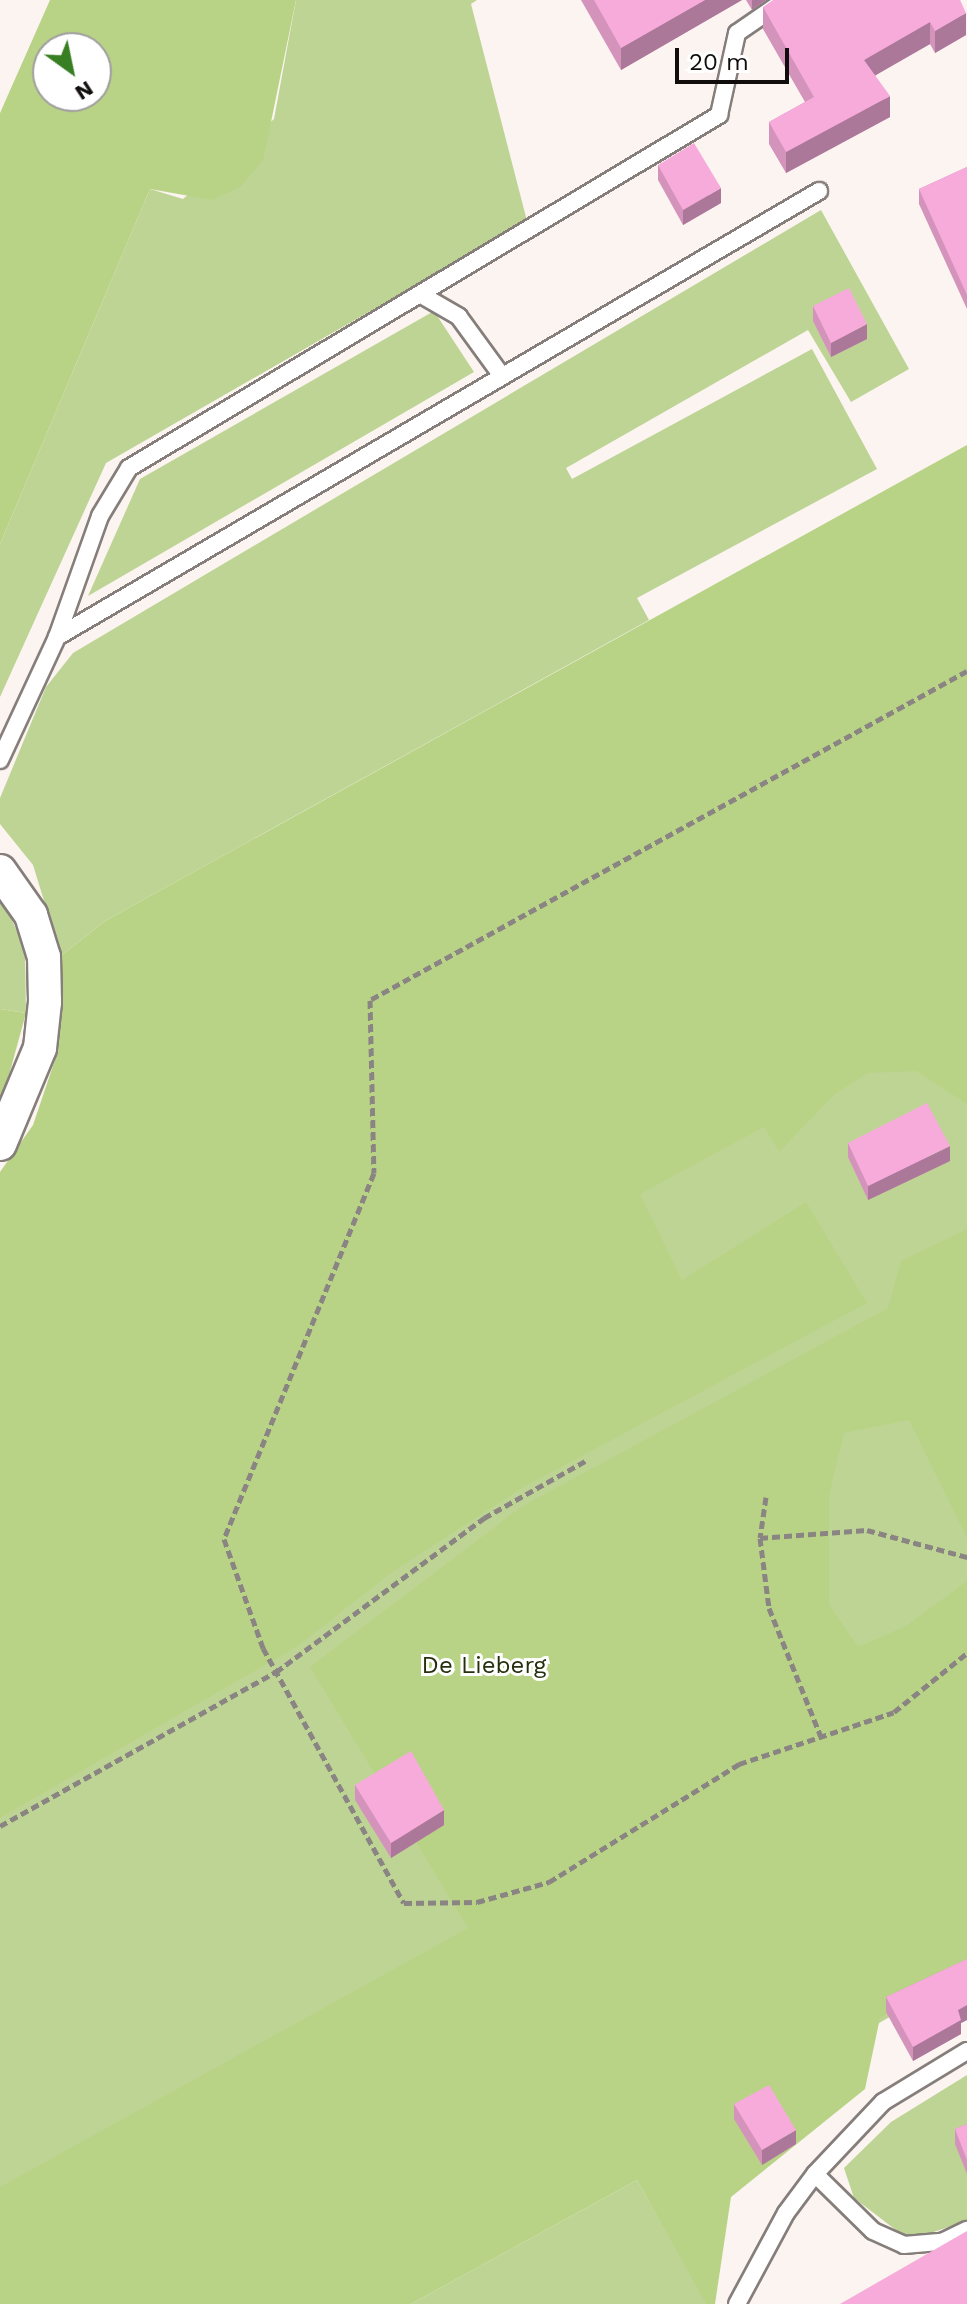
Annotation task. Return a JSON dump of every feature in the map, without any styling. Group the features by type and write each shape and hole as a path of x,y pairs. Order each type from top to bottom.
{"street":[{"path":"0,871 31,915 44,957 45,1002 40,1048 0,1144"}],"lane":[{"path":"0,760 57,637 100,516 129,468 425,297 719,115 737,33 785,0"},
{"path":"57,637 819,191"},
{"path":"425,297 459,317 502,376"},
{"path":"737,2304 786,2213 815,2174 883,2102 967,2051"},
{"path":"815,2174 873,2231 904,2245 942,2242 967,2230"}],"path":[{"path":"967,671 370,1000 374,1173 224,1539 276,1672 404,1903 477,1902 549,1882 739,1764 822,1739 894,1712 967,1653"},
{"path":"0,1826 276,1672 484,1518 587,1460"},
{"path":"766,1497 760,1538 769,1608 822,1739"},
{"path":"760,1538 867,1530 967,1557"}],"green space":[{"path":"50,0 296,0 263,161 240,187 212,200 150,189 0,544 0,113 32,41 32,112 112,112 112,32 36,32"},
{"path":"296,0 477,0 471,4 527,221 106,463 0,697 0,544 150,189 183,199 274,119"},
{"path":"821,210 909,369 851,402 808,330 566,468 572,479 812,349 877,469 637,598 649,620 105,921 61,956 33,865 0,824 0,798 46,687 73,653"},
{"path":"434,311 474,372 88,596 140,479"},
{"path":"967,445 967,1104 916,1071 868,1073 835,1094 779,1152 764,1127 640,1194 682,1280 806,1202 867,1303 522,1488 391,1573 298,1646 0,1818 0,1172 33,1125 55,1060 61,956 105,921"},
{"name":"De Lieberg","path":"967,525 967,1973 385,2304 0,2304 0,1358"},
{"path":"0,893 25,950 26,1013 0,1009"},
{"path":"0,1009 26,1013 0,1108"},
{"path":"967,1229 967,1538 909,1420 844,1433 829,1496 829,1604 858,1647 906,1626 967,1581 967,1965 880,2018 865,2089 731,2197 715,2304 706,2304 637,2180 411,2304 0,2304 0,2187 468,1928 310,1667 521,1507 888,1308 901,1261"},
{"path":"967,2075 967,2221 909,2240 854,2198 844,2168 891,2122"},
{"path":"637,2180 707,2304 411,2304"}],"building":[{"path":"594,0 705,0 621,48"},
{"path":"773,0 960,0 966,13 935,31 930,22 864,60 890,96 786,152 769,122 814,97 763,7"},
{"path":"694,143 721,188 683,210 658,165"},
{"path":"967,167 967,295 919,189"},
{"path":"849,288 867,324 831,343 813,306"},
{"path":"927,1103 950,1146 868,1186 848,1143"},
{"path":"411,1751 444,1810 391,1843 355,1785"},
{"path":"967,1959 967,2005 958,2010 961,2020 913,2047 886,1997"},
{"path":"769,2085 796,2130 762,2150 734,2104"},
{"path":"967,2124 967,2160 955,2129"},
{"path":"967,2231 967,2304 840,2304"}]}
